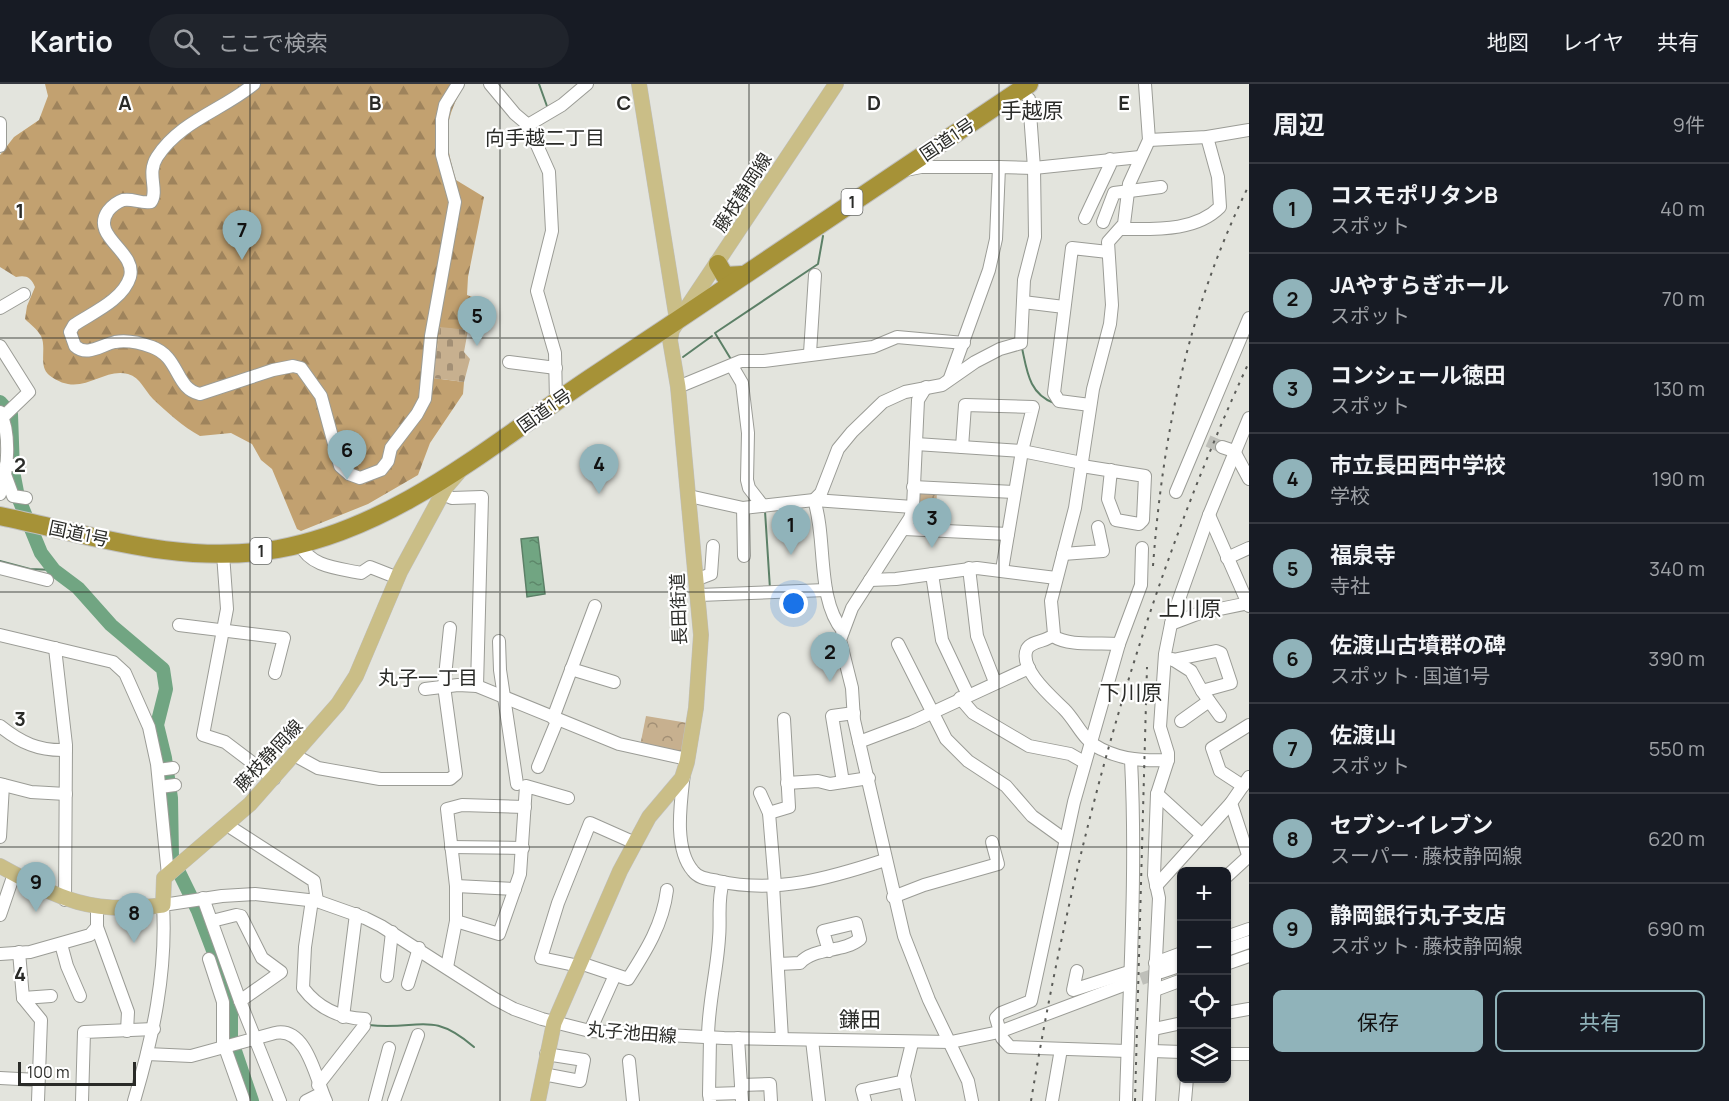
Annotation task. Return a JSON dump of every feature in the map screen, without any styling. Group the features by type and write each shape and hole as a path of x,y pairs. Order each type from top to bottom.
{"highway":[{"name":"国道1号","path":"0,516 134,546 176,552 223,554 300,544 379,515 413,498 468,462 742,274 896,172 1029,92"},
{"path":"718,264 725,276 742,274"}],"main road":[{"name":"長田街道","path":"639,84 677,320 670,340 678,387 698,579 699,665 686,765"},
{"name":"藤枝静岡線","path":"677,320 718,264 836,84"},
{"name":"藤枝静岡線","path":"173,871 227,825 274,779 327,719 351,684 398,578 442,494 468,462"},
{"path":"413,498 424,496 429,500 429,522"},
{"path":"538,1101 554,1023 579,965 635,843 658,804 679,782 686,765"},
{"path":"0,866 65,900 96,907 126,909 164,905 162,884 173,871"}],"street":[{"path":"254,84 238,97 199,117 164,148 152,166 151,180 154,195 151,202 124,200 113,205 105,218 105,230 125,256 131,270 130,278 119,294 74,325 69,332 75,346 85,351 126,342 139,343 163,352 171,359 184,384 190,390 200,394 273,370 293,366 301,368 321,396 340,466 349,474 360,478 374,474 386,466 391,448 417,414 427,388 431,336 455,202 442,155 442,118 445,105 458,84"},
{"path":"490,84 515,114 528,125 549,172 552,231 537,291 548,320 556,368 556,402"},
{"path":"1122,229 1128,193 1140,157 1149,140 1145,84"},
{"path":"528,125 562,105 585,85"},
{"path":"814,500 821,493 838,449 870,414 891,396 942,385 987,356 1021,343 1024,280 1035,237 1034,168 1029,92"},
{"path":"0,123 0,146"},
{"path":"1149,140 1207,137 1249,130"},
{"path":"1053,636 1051,601 1076,508 1090,405 1110,324 1112,305 1108,252 1110,236 1122,229 1174,228 1215,213 1220,207 1218,177 1207,137"},
{"path":"896,172 921,167 1034,168 1140,157"},
{"path":"1085,218 1110,165 1110,159"},
{"path":"950,380 989,270 996,239 999,167"},
{"path":"1103,222 1114,193 1161,187"},
{"path":"1090,405 1059,401 1054,397 1064,307 1072,248 1108,252"},
{"path":"810,353 815,275"},
{"path":"0,308 24,294"},
{"path":"1023,302 1064,307"},
{"path":"1176,492 1203,439 1249,318"},
{"path":"678,387 741,361 764,361 810,353 873,348 897,337 964,343"},
{"path":"0,346 29,392 13,409 1,414 6,471 13,496 27,498"},
{"path":"509,362 556,368"},
{"path":"732,366 742,383 748,433 747,480 749,488 763,507"},
{"path":"926,387 918,400 913,507 904,529 852,608 843,631 841,650 850,679 859,742 869,778 893,897 916,970 968,1081 972,1101"},
{"path":"962,447 965,405 1033,407 1014,492 1002,570"},
{"path":"1149,1101 1158,968 1158,898 1154,876 1157,794 1168,760 1160,727 1171,624 1209,515 1228,449 1249,417"},
{"path":"916,444 1022,452 1145,476 1143,520 1139,524 1116,520 1108,499 1111,470"},
{"path":"1228,449 1249,479"},
{"path":"6,471 19,465"},
{"path":"0,494 6,471"},
{"path":"913,487 1014,492"},
{"path":"442,494 452,498 482,497 477,686"},
{"path":"689,496 744,508 814,500 913,507"},
{"path":"814,500 820,516 826,590 843,631"},
{"path":"744,508 744,556"},
{"path":"1171,624 1200,613 1249,604 1209,515"},
{"path":"1063,554 1103,551 1098,527"},
{"path":"904,529 1008,534"},
{"path":"300,544 303,552 315,562 361,573 370,567 398,578"},
{"path":"698,579 711,574 713,546"},
{"path":"1127,1052 1010,1047 1006,1045 999,1032 998,1015 1031,1001 1064,839 1089,743 1119,644 1141,585 1142,548"},
{"path":"1227,558 1249,548"},
{"path":"223,554 226,598 223,631 202,735 225,742 274,779"},
{"path":"0,568 47,580"},
{"path":"870,580 969,568 1056,578"},
{"path":"969,568 979,612 977,636 994,682"},
{"path":"932,574 942,640 964,697 973,713 1029,746 1070,754 1084,762"},
{"path":"699,595 826,590"},
{"path":"538,767 595,606"},
{"path":"179,625 284,638 275,673"},
{"path":"296,756 318,768 380,779 450,779 456,774 444,686 450,628"},
{"path":"0,635 100,658 120,666 149,727 158,770 173,871"},
{"path":"1053,636 1069,643 1082,641 1119,644"},
{"path":"1053,636 1027,649 1029,668 1045,692 1063,707 1089,743 1131,760 1168,760"},
{"path":"499,640 517,784"},
{"path":"898,644 946,739 959,752 1006,786 1032,816 1064,839"},
{"path":"55,648 58,690 64,712 66,750 65,900"},
{"path":"1169,657 1216,651 1221,653 1231,683 1205,696 1181,721"},
{"path":"1169,657 1191,671 1220,716"},
{"path":"859,742 931,713 994,682 1029,668"},
{"path":"571,669 614,682"},
{"path":"425,689 444,686 477,686 619,744 686,765 680,829 688,863 697,875 743,886 774,885 821,881 885,860"},
{"path":"843,782 832,716 854,713"},
{"path":"769,813 789,807 784,719"},
{"path":"1156,886 1231,803 1246,782 1220,771 1212,748 1249,725"},
{"path":"0,726 19,740 39,749 66,750"},
{"path":"1126,1101 1133,809 1131,760"},
{"path":"158,770 173,768"},
{"path":"787,783 843,782 869,778"},
{"path":"0,837 2,784 31,792 66,794"},
{"path":"160,787 175,785"},
{"path":"456,921 499,934 515,889 523,848 525,786 568,798"},
{"path":"760,793 769,813 782,1039"},
{"path":"1157,794 1202,835"},
{"path":"1231,803 1249,857 1231,873"},
{"path":"447,967 456,921 456,886 447,809 462,805 525,807"},
{"path":"635,843 590,823 558,903 541,958 579,965 627,979 650,946 664,907 667,890"},
{"path":"227,825 314,881 314,901 305,946 303,987 316,1003 343,1017 364,1023 322,1093 306,1101"},
{"path":"893,897 924,885 998,864 992,842"},
{"path":"452,847 523,848"},
{"path":"0,915 14,874"},
{"path":"723,882 719,897 718,955 708,1010 709,1097 741,1093 770,1084 771,1101"},
{"path":"456,886 515,889"},
{"name":"丸子池田線","path":"164,905 196,899 255,894 314,901 356,914 392,932 495,999 554,1023 590,1031 709,1038 951,1042 999,1032 1124,985"},
{"path":"196,899 212,921 254,1039 280,1101"},
{"path":"134,1101 154,1029 165,947 164,905"},
{"path":"96,907 96,927 128,1012 127,1030"},
{"path":"343,1017 356,914"},
{"path":"212,921 236,915 241,916 262,958 281,972 240,1001"},
{"path":"0,954 30,952 61,944 90,935 96,927"},
{"path":"1231,936 1249,929"},
{"path":"387,976 392,932"},
{"path":"1231,949 1249,942"},
{"path":"61,944 80,996"},
{"path":"408,984 419,948"},
{"path":"778,964 800,963 805,957 829,951"},
{"path":"19,952 23,998 41,1020 38,1101"},
{"path":"1158,968 1177,956"},
{"path":"1231,963 1249,957"},
{"path":"225,959 210,961 223,1002 225,1048 244,1101"},
{"path":"1158,968 1177,966"},
{"path":"1077,971 1073,990 1130,972"},
{"path":"590,1031 615,975"},
{"path":"1155,990 1177,982"},
{"path":"23,998 51,996"},
{"path":"1231,1012 1249,1009"},
{"path":"1154,1029 1177,1024"},
{"path":"82,1101 84,1032 154,1029"},
{"path":"147,1054 191,1056 282,1031 297,1038 322,1093"},
{"path":"394,1101 418,1035"},
{"path":"738,1038 741,1093"},
{"path":"812,1040 819,1101"},
{"path":"909,1101 905,1081 912,1043"},
{"path":"375,1101 389,1048"},
{"path":"1052,1101 1061,1049"},
{"path":"1152,1052 1177,1052"},
{"path":"543,1074 580,1081 584,1059 546,1054"},
{"path":"1231,1054 1249,1054"},
{"path":"629,1061 633,1101"},
{"path":"0,1078 38,1080"},
{"path":"865,1101 862,1090 905,1081"},
{"path":"1185,1101 1187,1083"}],"green space":[{"path":"45,84 459,84 462,89 448,123 449,155 456,180 484,197 468,277 467,295 475,298 468,330 440,328 433,378 464,382 463,394 430,443 418,475 368,504 301,531 297,529 272,469 261,460 252,444 231,433 200,436 170,414 153,399 139,381 128,374 118,373 81,384 60,382 49,375 44,367 41,336 25,319 27,306 35,287 28,278 16,277 0,267 0,155 14,137 39,120 48,96"},
{"path":"440,327 468,330 464,352 470,359 464,382 433,378"},
{"path":"917,491 937,492 935,527 919,526 914,523 917,518"},
{"path":"646,716 688,723 682,755 640,746"}],"water":[{"path":"538,537 545,594 527,597 521,539"}],"waterway":[{"path":"539,84 548,109"},
{"path":"732,361 715,333 818,264 823,236"},
{"path":"683,357 712,336"},
{"path":"1022,348 1034,388 1054,403"},
{"path":"0,402 11,414 13,471 18,497 41,553 54,570 78,588 111,625 163,669 166,689 157,725 171,798 172,858 198,911 217,961 231,1012 231,1039 252,1101"},
{"path":"765,511 770,589"},
{"path":"0,561 30,569 54,570"},
{"path":"369,1025 435,1025 459,1035 474,1047"}],"tunnel":[{"path":"1208,441 1222,447"},
{"path":"1124,985 1161,972"}],"railway":[{"path":"1153,566 1164,467 1182,371 1210,277 1249,185"},
{"path":"1031,1101 1068,912 1115,724 1175,541 1210,451 1249,362"},
{"path":"1135,1101 1147,667"}],"place":[{"name":"佐渡山","path":"242,260"},
{"name":"福泉寺","path":"477,346"},
{"name":"佐渡山古墳群の碑","path":"347,480"},
{"name":"市立長田西中学校","path":"599,494"},
{"name":"コンシェール徳田","path":"932,548"},
{"name":"コスモポリタンB","path":"791,555"},
{"name":"JAやすらぎホール","path":"830,682"},
{"name":"静岡銀行丸子支店","path":"36,912"},
{"name":"セブン-イレブン","path":"134,943"}],"district":[{"name":"手越原","path":"1032,110"},
{"name":"向手越二丁目","path":"545,137"},
{"name":"上川原","path":"1190,608"},
{"name":"丸子一丁目","path":"428,677"},
{"name":"下川原","path":"1131,692"},
{"name":"鎌田","path":"860,1019"}]}
